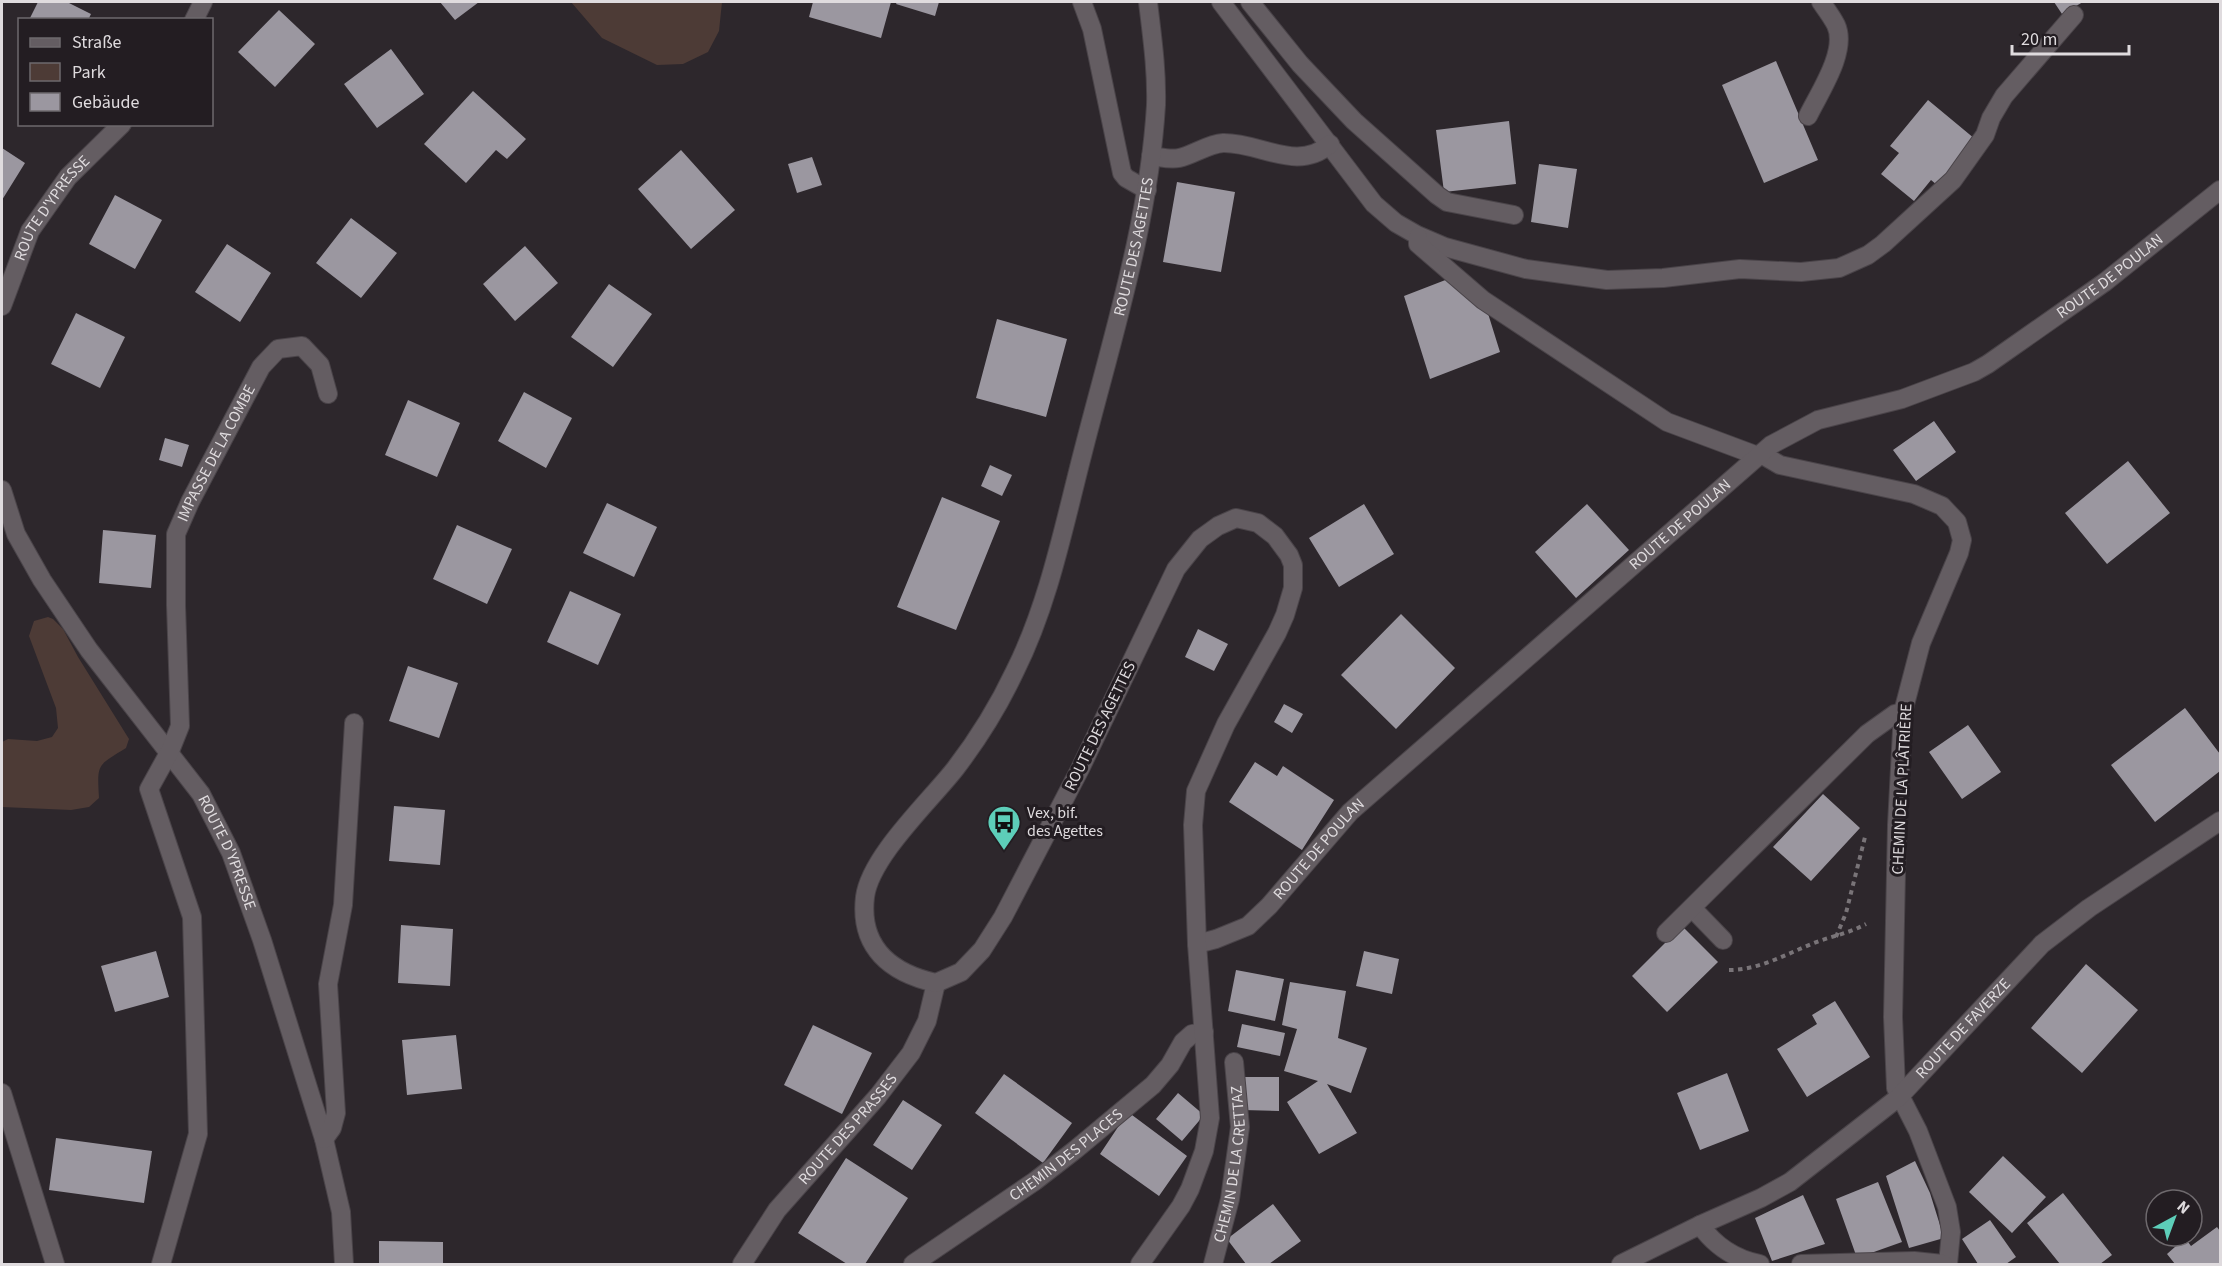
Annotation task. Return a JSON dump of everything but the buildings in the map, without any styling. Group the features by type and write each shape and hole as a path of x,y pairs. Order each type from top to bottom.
{"street":[{"path":"195,18 203,2"},
{"path":"1082,2 1092,30 1122,173 1146,190"},
{"name":"ROUTE DES AGETTES","path":"1140,1264 1181,1206 1204,1151 1210,1118 1197,944 1192,825 1196,791 1226,724 1286,615 1293,588 1293,565 1289,555 1275,536 1258,523 1236,518 1218,526 1200,539 1176,569 1080,769 1003,917 982,950 961,972 936,983 904,974 887,963 871,942 865,919 865,898 868,880 892,845 955,768 974,741 1015,672 1052,573 1126,286 1146,190 1156,103 1155,63 1148,2"},
{"path":"1221,2 1374,204 1396,223 1445,247 1526,269 1607,280 1663,278 1740,269 1801,272 1839,268 1868,255 1953,180 1985,135 1991,118 2004,96 2074,15"},
{"path":"1250,2 1300,64 1354,121 1437,195 1447,202 1514,215"},
{"path":"1808,116 1835,62 1839,39 1836,26 1821,2"},
{"name":"ROUTE D'YPRESSE","path":"2,306 30,231 68,177 120,126"},
{"path":"1151,156 1176,159 1221,143 1239,144 1293,157 1311,156 1330,144"},
{"name":"ROUTE DE POULAN","path":"1197,944 1248,926 1269,906 1350,812 1771,445 1818,420 1902,399 1974,372 2105,282 2220,190"},
{"name":"CHEMIN DE LA PLÂTRIÈRE","path":"1417,235 1418,244 1483,300 1667,422 1760,455 1780,465 1914,494 1942,506 1957,522 1962,540 1959,554 1921,643 1903,712 1897,825 1893,1017 1894,1073 1899,1097 1918,1131 1947,1207 1951,1232 1948,1264"},
{"name":"IMPASSE DE LA COMBE","path":"170,752 180,726 176,534 180,524 261,367 278,349 302,346 320,365 328,394"},
{"name":"ROUTE D'YPRESSE","path":"2,490 16,534 42,580 89,650 201,794 231,853 262,940 324,1139 341,1212 344,1264"},
{"path":"1666,933 1868,734 1895,714 1903,712"},
{"path":"324,1139 332,1128 336,1113 328,984 343,905 354,723"},
{"path":"161,1264 198,1134 192,917 149,789 170,752"},
{"name":"ROUTE DE FAVERZE","path":"1621,1264 1790,1182 1899,1097 2042,944 2089,908 2220,821"},
{"path":"1692,908 1723,940"},
{"name":"ROUTE DES PRASSES","path":"742,1264 777,1210 878,1096 911,1053 927,1021 936,983"},
{"name":"CHEMIN DES PLACES","path":"913,1264 1035,1181 1075,1150 1153,1085 1170,1065 1183,1042 1192,1034 1204,1032"},
{"name":"CHEMIN DE LA CRETTAZ","path":"1213,1264 1230,1199 1240,1127 1234,1062"},
{"path":"2,1093 55,1264"},
{"path":"1700,1225 1711,1240 1730,1253 1747,1262 1760,1264"},
{"path":"1801,1264 1914,1261 1943,1264"}],"path":[{"path":"1836,937 1846,913 1866,831"},
{"path":"1721,970 1742,970 1763,964 1823,940 1851,933 1884,914 1896,910"}],"green space":[{"path":"571,2 722,2 719,31 708,52 683,64 657,65 602,38"},
{"path":"48,617 63,629 129,739 126,748 109,758 101,767 98,778 99,798 89,807 71,810 2,807 2,742 8,739 37,741 52,737 58,728 56,708 29,636 34,621"}],"place":[{"name":"Vex, bif. des Agettes","path":"1004,851"}]}
